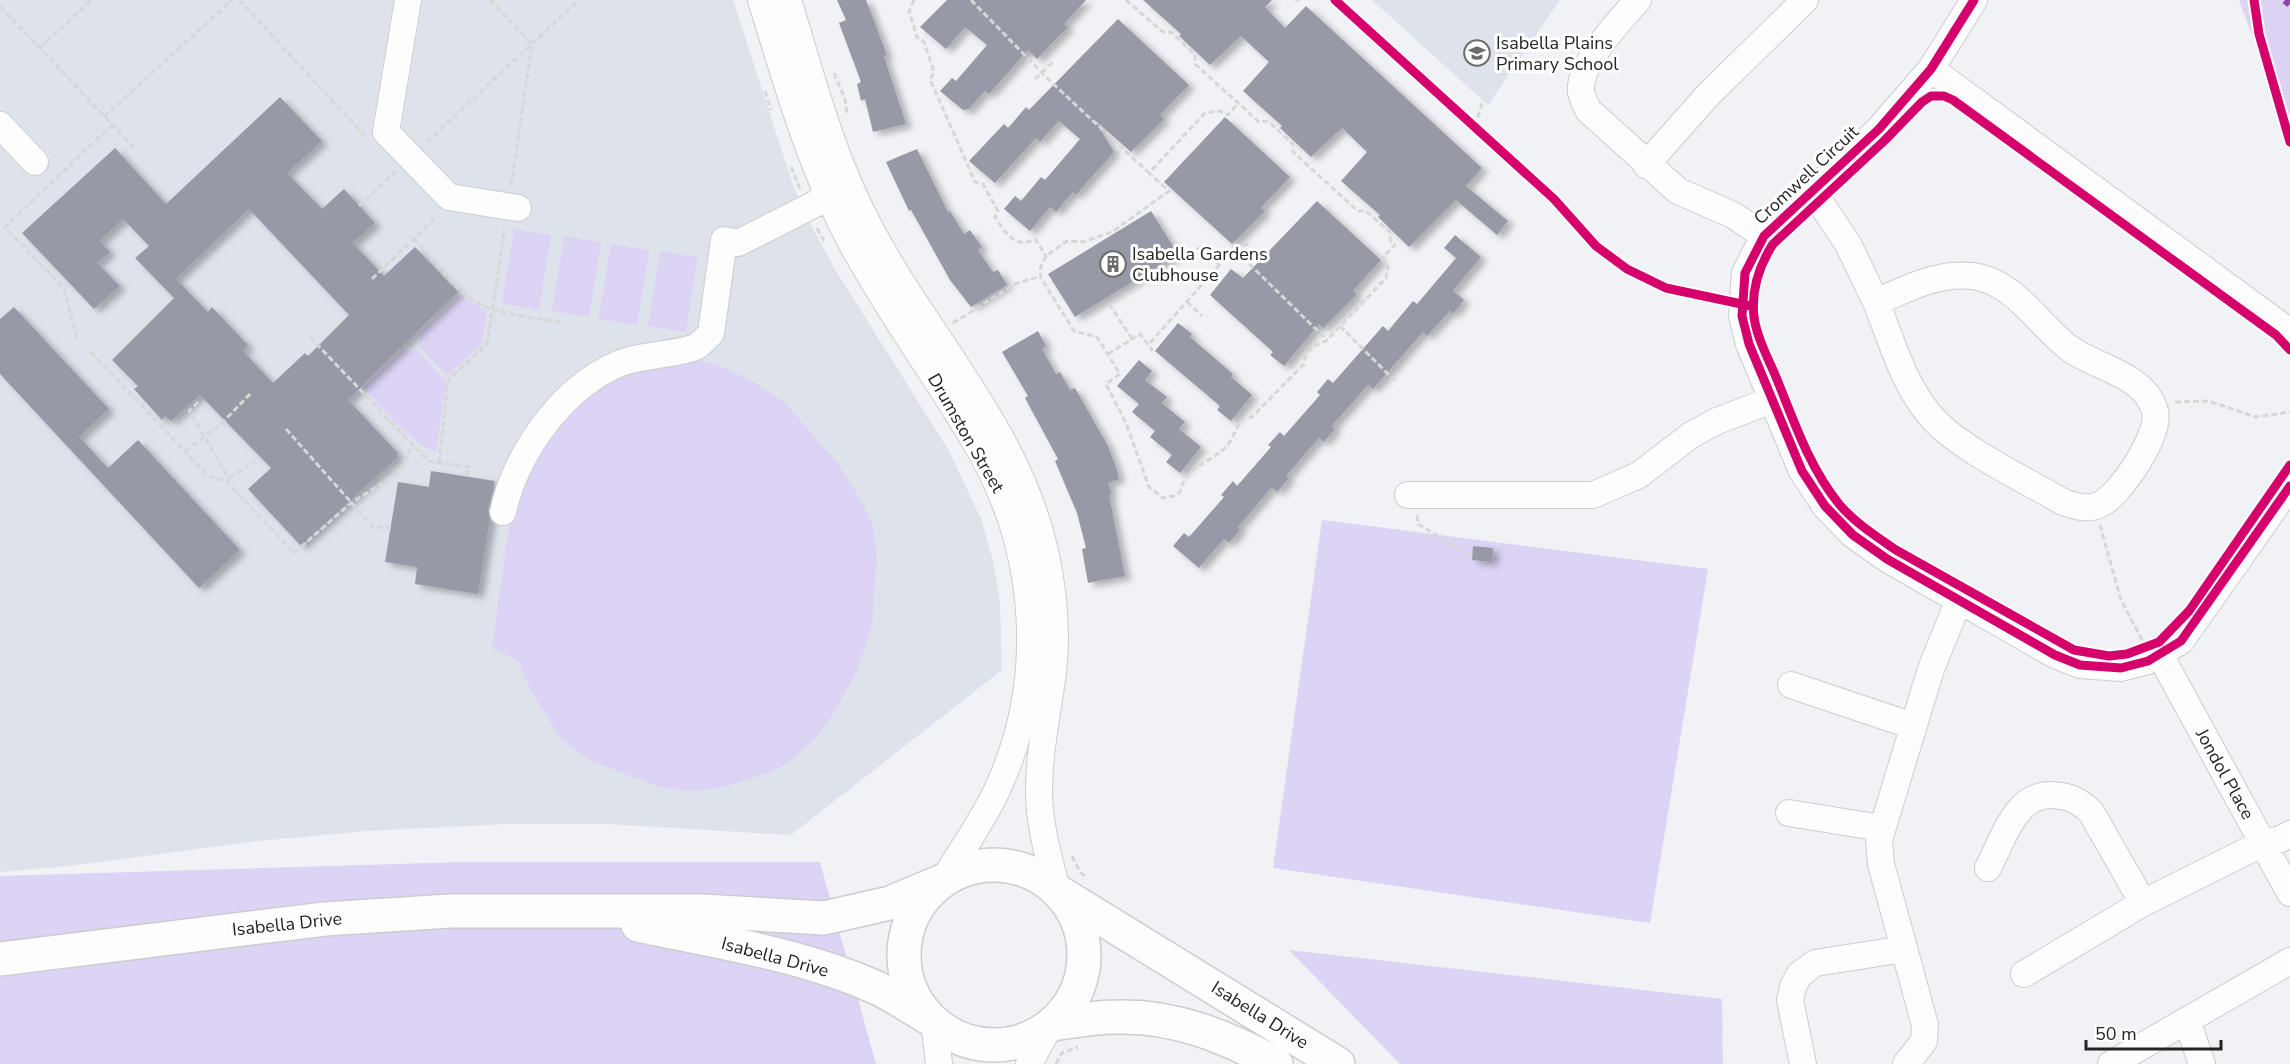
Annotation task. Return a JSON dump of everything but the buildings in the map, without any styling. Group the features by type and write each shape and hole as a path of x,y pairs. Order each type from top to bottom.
{"main road":[{"path":"999,865 1030,873 1058,891 1068,902 1079,924 1084,947 1084,963 1076,993 1068,1006 1051,1024 1018,1042 987,1045 957,1037 933,1020 921,1007 908,979 904,949 912,919 919,905 942,882 968,869 999,865"},
{"name":"Isabella Drive","path":"0,958 325,919 450,911 702,911 824,918 890,903 942,882"},
{"name":"Isabella Drive","path":"1058,891 1338,1064"},
{"name":"Isabella Drive","path":"575,912 772,953 822,967 876,988 933,1020"},
{"name":"Isabella Drive","path":"1051,1024 1117,1017 1178,1022 1237,1043 1276,1064"}],"street":[{"path":"408,0 386,132 400,167 449,197 518,208"},
{"name":"Drumston Street","path":"761,0 799,127 826,194 853,247 982,454 1007,509 1019,547 1028,596 1031,636 1029,675 1012,753 979,825 942,882"},
{"name":"Drumston Street","path":"788,0 843,172 871,230 1002,437 1026,487 1043,540 1052,594 1054,645 1053,670 1042,745 1039,793 1044,842 1058,891"},
{"path":"1638,0 1612,29 1584,72 1581,92 1588,110 1646,165 1678,191 1733,215 1764,236"},
{"path":"1646,165 1708,95 1805,0"},
{"name":"Cromwell Circuit","path":"1974,0 1931,69 1879,129 1764,236 1745,273 1742,316 1749,344 1803,471 1825,506 1853,535 1887,558 2055,655 2080,665 2121,668 2190,632 2287,498"},
{"path":"1931,69 2290,332"},
{"path":"0,125 35,162"},
{"path":"503,512 507,492 523,454 549,419 580,386 627,361 696,347 711,333 724,240 738,243 818,203 843,172"},
{"path":"1812,190 1848,244 1876,302 1911,388 1929,415 1952,437 2063,502 2083,508 2109,499 2152,438 2156,426 2152,406 2143,392 2113,369 2070,349 2031,310 1999,285 1973,276 1947,276 1876,302"},
{"path":"1412,495 1593,495 1639,475 1691,435 1717,421 1773,400"},
{"path":"1906,1064 1924,1041 1925,1025 1881,864 1881,828 1931,669 1959,600"},
{"name":"Jondol Place","path":"2149,654 2263,843 2290,893"},
{"path":"1791,685 1913,726"},
{"path":"1988,868 2018,810 2026,801 2041,794 2067,796 2080,802 2091,812 2143,903"},
{"path":"1789,813 1881,828"},
{"path":"2024,974 2143,903 2263,843 2281,839 2290,834"},
{"path":"1803,1064 1800,1059 1790,1000 1792,987 1799,975 1815,963 1904,950"},
{"path":"2110,1064 2290,961"},
{"path":"933,1020 939,1064"},
{"path":"2187,1020 2202,1064"},
{"path":"1029,1064 1051,1024"}],"path":[{"path":"40,48 91,0"},
{"path":"105,117 232,0"},
{"path":"239,0 369,140"},
{"path":"490,0 532,44"},
{"path":"359,206 579,0"},
{"path":"914,0 909,11 917,37 924,42 934,72 930,79 975,182 983,184 998,211 995,217 1009,238 1018,243 1035,239 1047,256"},
{"path":"971,0 1043,71 1049,80 1169,191 1112,232 1083,242 1067,241 1042,261 1041,276 1074,331 1097,337 1120,374 1106,384 1126,423 1149,487 1157,495 1168,498 1180,492 1182,482 1204,460 1213,458 1232,438 1233,431 1244,418 1252,417 1304,364 1305,354 1316,343 1327,340 1386,278 1388,266 1383,257 1395,245 1390,240 1391,233 1366,211 1358,211 1293,152 1293,144 1268,121 1258,122 1239,102 1195,64 1195,55 1171,32 1163,32 1126,0"},
{"path":"0,6 136,150"},
{"path":"1035,79 1054,61"},
{"path":"833,71 845,99 848,119"},
{"path":"1475,126 1483,101"},
{"path":"1149,173 1205,113 1220,111 1228,115 1239,102"},
{"path":"1466,119 1484,134"},
{"path":"77,338 64,289 5,227 112,125"},
{"path":"372,279 438,214 431,207"},
{"path":"413,238 467,295 479,303 492,309 560,322"},
{"path":"1238,253 1245,244 1250,245"},
{"path":"1132,339 1110,305 1203,246 1220,266"},
{"path":"1150,343 1230,253 1238,253 1327,340"},
{"path":"947,313 953,323 1015,284 1041,276"},
{"path":"1187,302 1202,316"},
{"path":"1340,326 1397,383"},
{"path":"1108,354 1140,334 1150,343 1154,351"},
{"path":"310,337 428,462 469,467 467,476"},
{"path":"439,463 448,380 487,344"},
{"path":"91,352 208,476 228,480 255,462"},
{"path":"185,451 205,437 252,392"},
{"path":"2152,406 2186,401 2208,401 2256,417 2290,412"},
{"path":"198,402 189,411 228,480 294,553 351,502 398,473 412,445"},
{"path":"286,429 372,526 391,528"},
{"path":"1412,495 1418,524 1472,557"},
{"path":"2094,506 2121,600 2149,654"},
{"path":"1071,852 1080,872 1093,883"},
{"path":"1056,1064 1062,1053 1080,1046"}],"shaded area":[{"path":"0,0 733,0 794,188 808,219 833,266 949,451 981,519 993,560 1000,601 1002,670 791,835 607,824 508,824 367,831 250,842 70,866 0,872"},
{"name":"Isabella Plains Primary School","path":"1372,0 1560,0 1488,105"},
{"path":"2239,0 2290,0 2290,137"},
{"path":"514,229 551,235 539,310 502,304"},
{"path":"564,236 601,242 589,317 552,311"},
{"path":"611,244 649,250 637,325 599,319"},
{"path":"660,251 697,257 686,332 648,326"},
{"path":"462,295 487,311 482,344 447,376 419,346 420,333"},
{"path":"403,349 413,352 416,349 446,381 436,452 419,443 363,387"},
{"path":"695,359 723,367 756,383 785,403 837,462 862,502 873,526 877,554 872,625 858,668 836,710 816,738 789,762 769,773 719,788 691,791 656,786 587,759 560,738 529,687 518,661 492,648 513,499 558,420 603,384 637,369"},
{"path":"1322,520 1708,569 1650,923 1273,868"},
{"path":"464,862 820,862 876,1064 0,1064 0,876"},
{"path":"1289,950 1722,999 1723,1064 1400,1064"}],"marked path":[{"path":"2285,0 2290,4"}],"cycle path":[{"path":"1335,0 1554,199 1596,246 1627,269 1666,288 1751,306"},
{"path":"1974,0 1931,69 1879,129 1764,236 1745,273 1742,316 1749,344 1802,471 1825,506 1853,535 1887,559 2055,655 2080,665 2121,668 2148,661 2181,641 2290,486"},
{"path":"2254,0 2259,34 2290,142"},
{"path":"2290,350 2276,335 1953,100 1944,96 1931,96 1922,102 1884,141 1773,244 1760,270 1753,307 1763,348 1796,427 1819,475 1845,511 1896,550 2074,650 2109,656 2127,654 2159,642 2189,611 2290,465"}],"place":[{"name":"Isabella Plains Primary School","path":"1477,53"},
{"name":"Isabella Gardens Clubhouse","path":"1113,264"}]}
